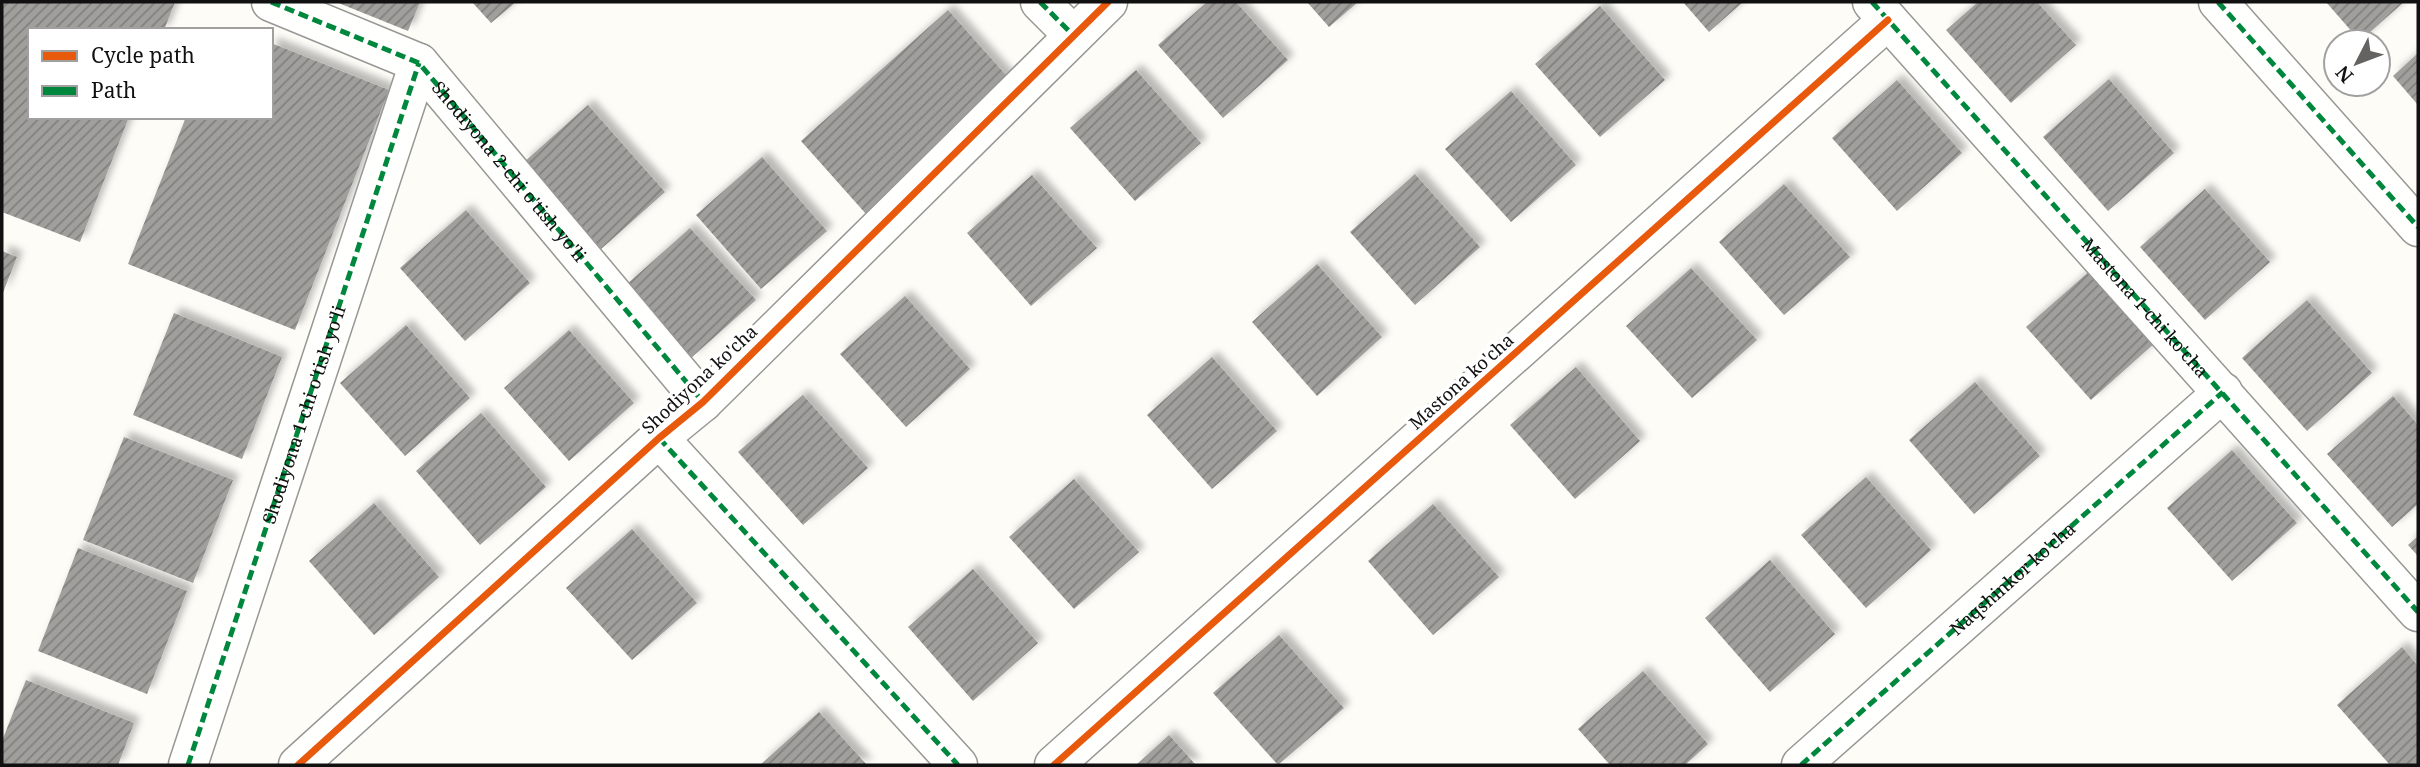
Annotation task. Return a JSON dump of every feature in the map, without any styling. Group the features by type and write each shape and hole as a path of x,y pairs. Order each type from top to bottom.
{"street":[{"name":"Shodiyona 2-chi o'tish yo'li","path":"271,2 419,63 703,402"},
{"path":"1040,2 1073,34"},
{"name":"Shodiyona ko'cha","path":"298,765 659,438 703,402 1108,2"},
{"path":"2218,2 2418,227"},
{"name":"Mastona 1-chi ko'cha","path":"1880,11 2418,612"},
{"name":"Mastona ko'cha","path":"1054,765 1880,11"},
{"name":"Shodiyona 1-chi o'tish yo'li","path":"188,765 419,63"},
{"name":"Naqshinkor ko'cha","path":"1801,765 2223,392"},
{"path":"659,438 958,765"}],"building":[{"path":"2,2 175,2 165,28 28,28 28,119 128,119 80,242 2,212"},
{"path":"336,2 420,2 408,31"},
{"path":"472,2 516,2 491,23"},
{"path":"1207,2 1236,2 1288,60 1223,118 1158,45"},
{"path":"1307,2 1358,2 1329,27"},
{"path":"1683,2 1743,2 1709,32"},
{"path":"1978,2 2037,2 2076,45 2011,103 1946,30"},
{"path":"2326,2 2404,2 2375,28 2349,28"},
{"path":"1600,6 1665,80 1600,137 1535,64"},
{"path":"948,10 1013,83 866,214 801,141"},
{"path":"273,44 389,90 295,330 128,264 185,119 273,119"},
{"path":"2418,53 2418,105 2393,76"},
{"path":"1136,70 1201,143 1135,201 1070,128"},
{"path":"2109,79 2174,153 2108,211 2043,137"},
{"path":"1897,80 1962,153 1897,211 1832,138"},
{"path":"1511,91 1576,165 1511,222 1445,149"},
{"path":"588,105 665,192 600,250 523,163"},
{"path":"762,157 827,231 761,289 696,215"},
{"path":"1415,174 1480,247 1415,305 1350,232"},
{"path":"1032,175 1097,248 1031,306 967,233"},
{"path":"1784,184 1850,257 1784,315 1719,242"},
{"path":"2205,189 2270,262 2205,320 2140,247"},
{"path":"466,210 530,283 465,341 400,268"},
{"path":"690,228 756,300 691,358 626,285"},
{"path":"2,251 17,257 2,295"},
{"path":"1317,264 1382,337 1317,396 1252,322"},
{"path":"1691,268 1757,340 1692,398 1626,326"},
{"path":"2092,269 2156,342 2091,400 2026,327"},
{"path":"905,296 970,369 906,427 840,354"},
{"path":"2307,300 2372,373 2307,431 2242,358"},
{"path":"174,313 282,357 242,459 133,415"},
{"path":"406,325 470,398 405,456 340,383"},
{"path":"569,330 634,403 569,461 504,388"},
{"path":"1212,357 1277,431 1212,489 1147,415"},
{"path":"1576,367 1640,441 1575,499 1510,425"},
{"path":"1975,382 2040,456 1974,514 1909,440"},
{"path":"803,395 868,468 803,525 738,452"},
{"path":"2393,396 2418,425 2418,504 2392,527 2327,454"},
{"path":"481,413 546,487 480,545 416,471"},
{"path":"124,437 233,480 193,583 83,540"},
{"path":"2232,450 2297,523 2232,581 2167,508"},
{"path":"1866,477 1931,550 1866,608 1801,535"},
{"path":"1074,479 1139,552 1074,609 1009,537"},
{"path":"374,503 439,577 374,635 309,561"},
{"path":"1433,504 1499,577 1433,635 1368,561"},
{"path":"632,529 697,603 632,660 566,588"},
{"path":"2418,536 2418,556 2408,545"},
{"path":"78,548 187,591 147,694 38,651"},
{"path":"1770,560 1835,634 1770,692 1705,618"},
{"path":"973,569 1038,643 973,701 908,627"},
{"path":"1279,635 1344,708 1278,765 1213,693"},
{"path":"2402,647 2418,666 2416,765 2390,765 2337,705"},
{"path":"1643,671 1708,744 1685,765 1610,765 1578,729"},
{"path":"26,680 134,723 118,765 2,765 2,741"},
{"path":"819,712 867,765 760,765"},
{"path":"1169,735 1196,765 1136,765"}],"marked path":[{"path":"271,2 419,63 703,402"},
{"path":"1040,2 1073,35"},
{"path":"1872,2 2418,612"},
{"path":"2218,2 2418,227"},
{"path":"188,765 419,63"},
{"path":"1801,765 2223,392"},
{"path":"659,438 958,765"}],"cycle path":[{"path":"298,765 659,438 703,402 1108,2"},
{"path":"1054,765 1888,20"}]}
